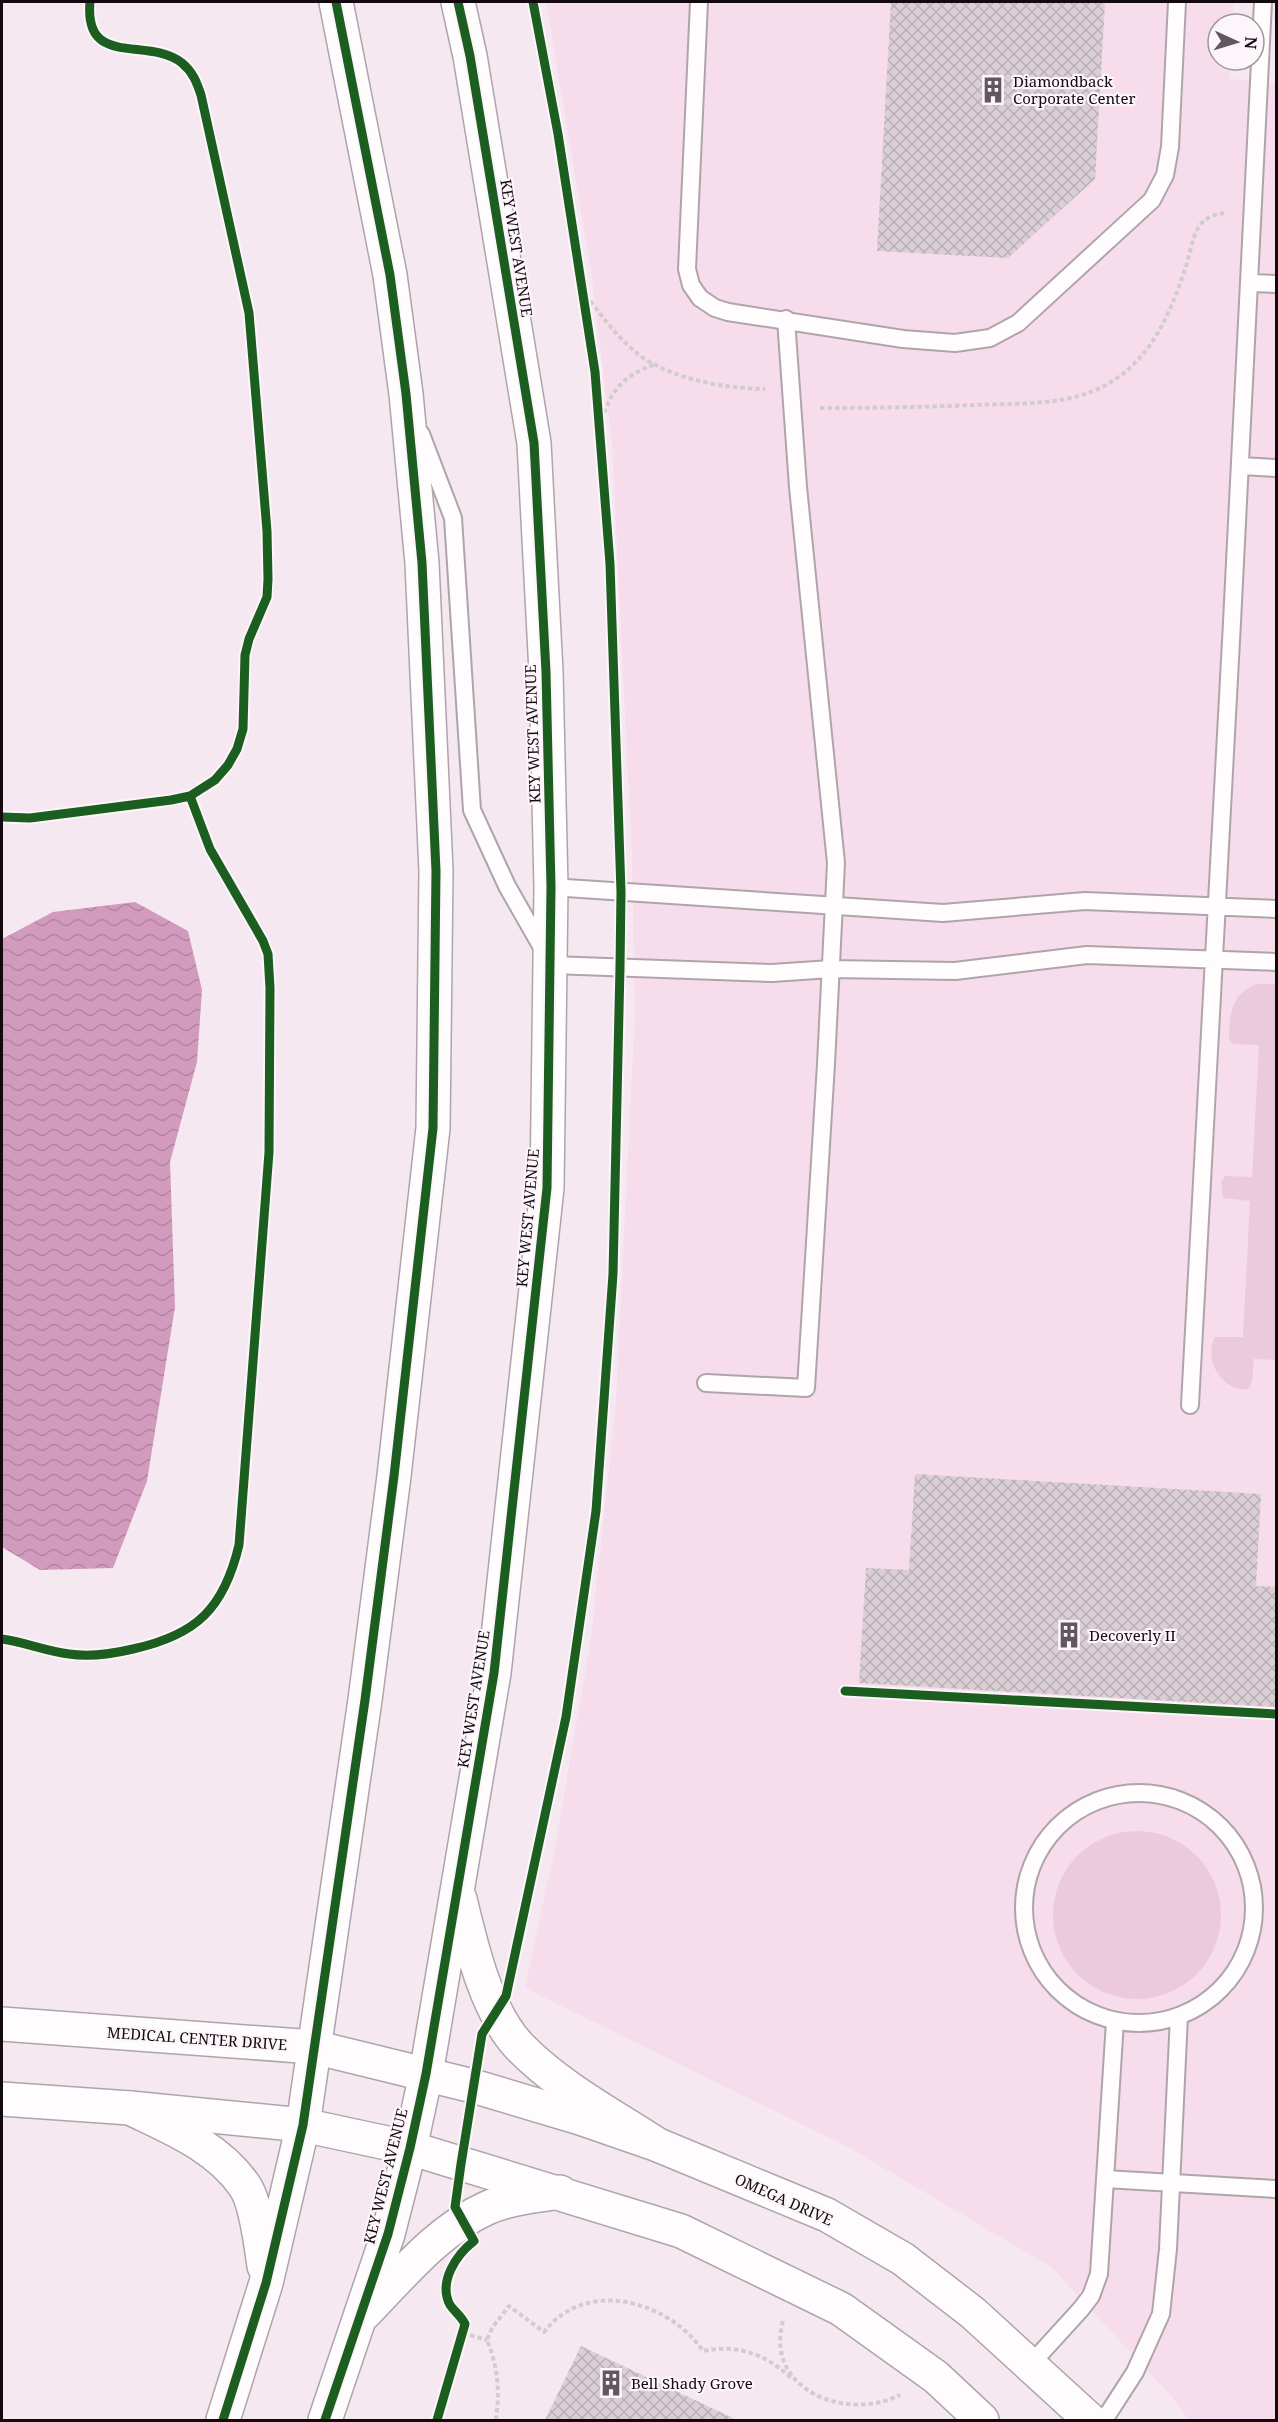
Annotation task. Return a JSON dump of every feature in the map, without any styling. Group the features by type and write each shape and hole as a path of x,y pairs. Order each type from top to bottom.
{"main road":[{"path":"223,2421 266,2283 303,2125 365,1700 394,1476 433,1128 436,871 422,563 406,394 390,275 336,2"},
{"name":"KEY WEST AVENUE","path":"325,2421 388,2234 426,2074 494,1673 547,1188 552,965 551,887 546,672 534,443 470,56 458,2"},
{"path":"457,1889 475,1961 496,2012 518,2046 557,2079 658,2145"},
{"name":"MEDICAL CENTER DRIVE","path":"2,2024 314,2047 426,2074"},
{"name":"OMEGA DRIVE","path":"426,2074 570,2115 658,2145 827,2216 903,2259 973,2313 1090,2421"},
{"path":"2,2100 130,2108 303,2125 410,2148 560,2192 681,2231 841,2308 936,2377 982,2421"},
{"path":"130,2108 197,2140 226,2164 245,2186 260,2231 266,2283"},
{"path":"359,2319 424,2252 462,2221 489,2207 560,2192"}],"lane":[{"path":"699,2 687,269 691,285 700,298 715,308 728,312 786,319 847,331 955,343 990,338 1017,323 1152,200 1165,175 1170,147 1178,2"},
{"path":"1190,1405 1241,466 1263,2"},
{"path":"1250,284 1276,284"},
{"path":"706,1383 806,1388 836,863 798,487 786,319"},
{"path":"406,394 453,518 472,810 507,886 552,965 772,972 831,969 955,971 1087,955 1276,962"},
{"path":"1241,466 1276,468"},
{"path":"551,887 943,913 1085,901 1276,909"},
{"path":"1131,1791 1172,1796 1210,1816 1238,1845 1252,1882 1255,1918 1244,1958 1223,1989 1192,2011 1179,2016 1155,2023 1115,2021 1080,2008 1053,1986 1033,1955 1023,1914 1028,1873 1046,1838 1064,1819 1096,1799 1131,1791"},
{"path":"1104,2421 1136,2372 1161,2314 1172,2184 1179,2016"},
{"path":"1030,2365 1091,2296 1099,2274 1115,2021"},
{"path":"1106,2179 1276,2189"}],"path":[{"path":"580,278 585,310"},
{"path":"599,427 606,404 624,379 656,364"},
{"path":"597,405 600,438"},
{"path":"486,2340 509,2306 544,2332 551,2323 569,2310 608,2300 624,2302 654,2309 668,2316 682,2326 703,2351 732,2349 754,2352 779,2367 805,2394"},
{"path":"784,2317 780,2332 781,2346 790,2378"},
{"path":"460,2344 464,2329 486,2340 495,2360 499,2382 496,2421"},
{"path":"877,2408 891,2403 901,2395"}],"shaded area":[{"path":"546,2 1233,2 1233,12 1206,12 1206,72 1230,72 1230,79 1276,82 1276,2420 1189,2420 1173,2398 1051,2267 848,2147 525,1988 554,1853 591,1639 616,1401 635,1011 632,859 612,443 591,271"},
{"path":"1257,984 1276,984 1276,1360 1254,1359 1252,1382 1248,1389 1239,1389 1223,1380 1217,1373 1211,1355 1215,1337 1243,1337 1250,1201 1223,1198 1221,1182 1225,1176 1252,1177 1259,1045 1233,1044 1229,1039 1233,1006 1241,993"},
{"path":"1137,1831 1153,1832 1169,1837 1197,1855 1215,1883 1220,1899 1220,1931 1215,1947 1197,1975 1169,1993 1153,1998 1137,1999 1121,1998 1105,1993 1077,1975 1059,1947 1054,1931 1053,1915 1054,1899 1059,1883 1077,1855 1105,1837 1121,1832"}],"water":[{"path":"135,902 188,931 202,990 197,1062 170,1162 175,1307 147,1481 113,1568 40,1570 2,1547 2,939 53,912"}],"building":[{"name":"Diamondback Corporate Center","path":"891,2 1105,2 1095,179 1008,258 877,251"},
{"name":"Decoverly II","path":"915,1474 1261,1494 1256,1586 1276,1587 1276,1707 859,1683 866,1568 909,1570"},
{"name":"Bell Shady Grove","path":"581,2346 737,2420 545,2420"}],"cycle path":[{"path":"2,817 30,818 171,800 190,796 215,780 228,765 237,749 243,729 245,655 249,639 267,597 267,531 249,313 201,95 186,66 168,55 121,48 108,44 97,36 91,23 90,2"},
{"path":"223,2420 266,2283 303,2125 365,1700 394,1476 433,1128 436,871 422,563 406,394 390,275 336,2"},
{"path":"325,2420 388,2234 426,2074 494,1673 547,1188 551,887 546,672 534,443 470,56 458,2"},
{"path":"437,2420 465,2324 450,2305 446,2287 455,2261 474,2241 455,2207 482,2034 506,1996 566,1717 596,1511 613,1274 621,892 610,564 595,372 558,134 533,2"},
{"path":"2,1639 60,1653 93,1655 133,1649 174,1636 191,1627 216,1602 233,1567 239,1545 269,1152 270,988 268,954 263,941 210,849 190,796"},
{"path":"845,1691 1276,1714"}],"place":[{"name":"Diamondback Corporate Center","path":"993,90"},
{"name":"Decoverly II","path":"1069,1635"},
{"name":"Bell Shady Grove","path":"611,2383"}]}
